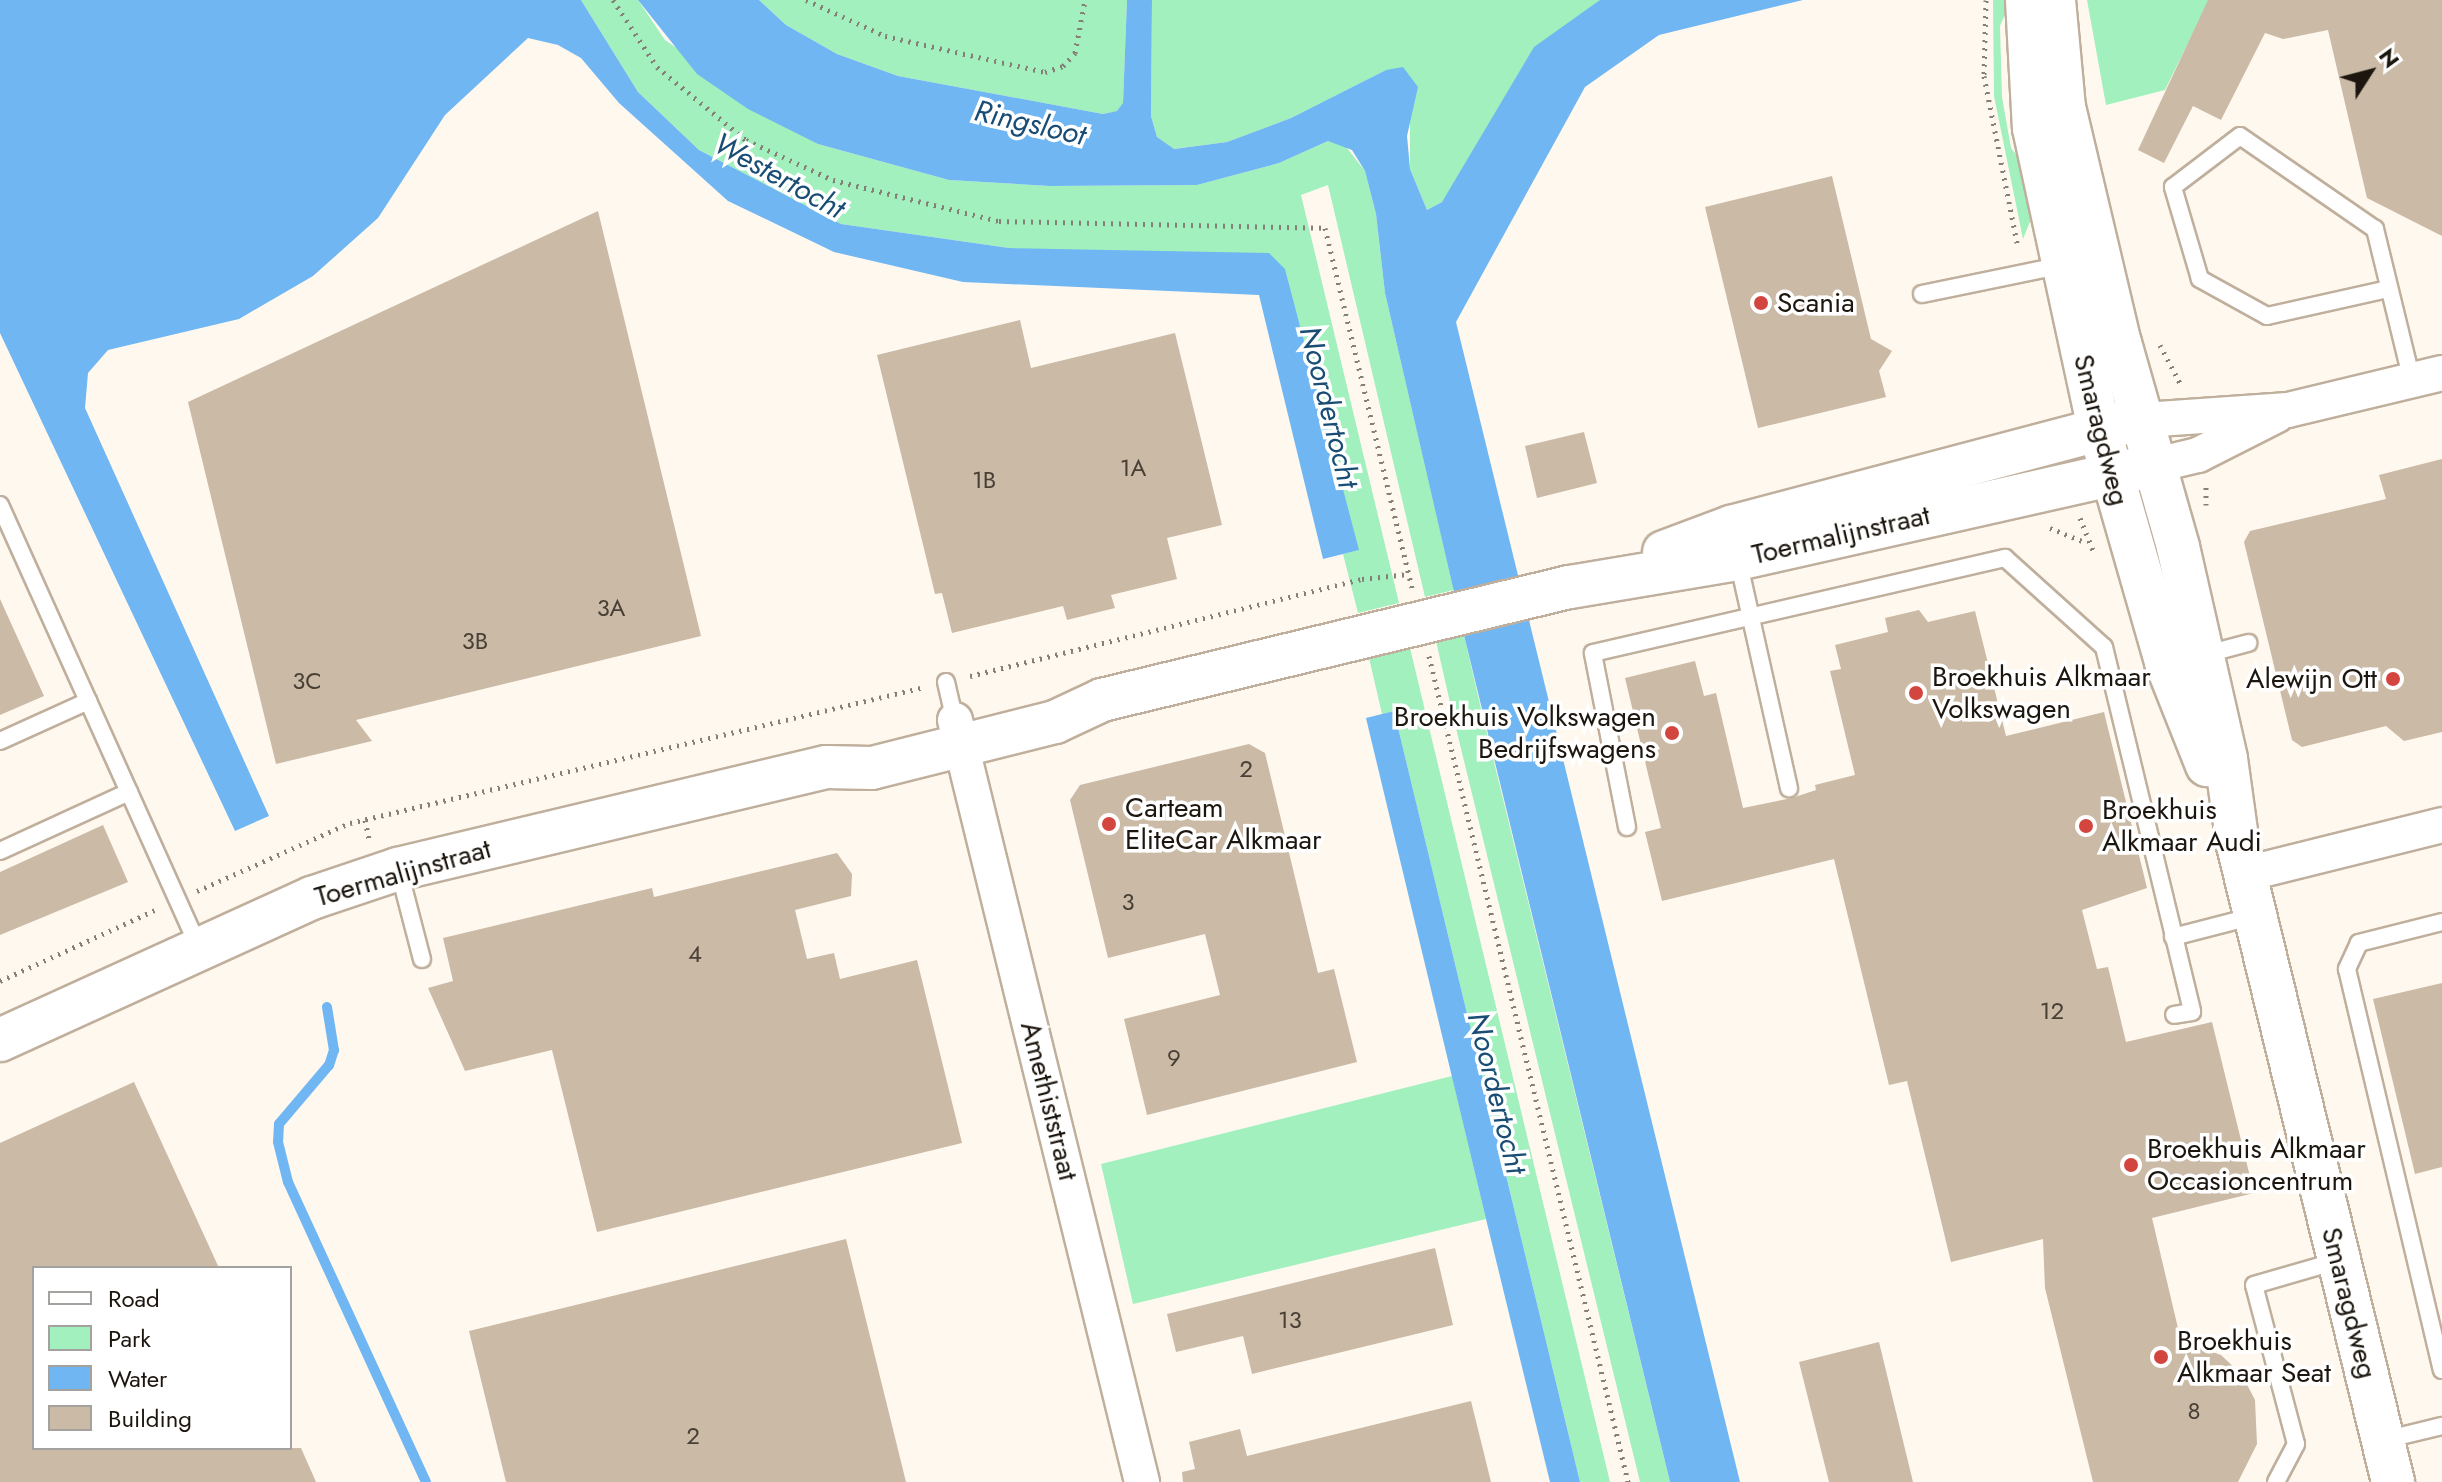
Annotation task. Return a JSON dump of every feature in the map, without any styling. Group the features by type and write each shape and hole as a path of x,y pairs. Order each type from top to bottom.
{"street":[{"name":"Smaragdweg","path":"2027,0 2034,128 2081,261 2144,420 2156,465 2185,659"},
{"name":"Smaragdweg","path":"2054,0 2099,428 2111,475 2185,659 2242,860 2393,1482"},
{"path":"2144,420 2288,410 2427,377"},
{"path":"2156,465 2198,455 2288,410"},
{"name":"Toermalijnstraat","path":"0,1040 312,898 398,869 826,767 868,742 954,715 1046,697 1102,700 1555,590 1735,543 2099,428 2144,420"},
{"name":"Toermalijnstraat","path":"1735,543 2156,465"},
{"name":"Amethiststraat","path":"954,715 1142,1482"},
{"path":"2242,860 2442,825"}],"lane":[{"path":"2388,289 2267,316 2200,279 2173,187 2240,136 2375,229 2388,289 2427,377"},
{"path":"1922,294 2081,261"},
{"path":"0,505 200,949"},
{"path":"1735,543 1789,788"},
{"path":"1627,827 1593,653 1752,619 2005,558 2104,647 2192,1012 2174,1015"},
{"path":"2185,659 2248,643"},
{"path":"0,741 88,701"},
{"path":"0,851 129,792"},
{"path":"398,869 422,959"},
{"path":"2173,937 2256,916"},
{"path":"2442,922 2359,943 2347,969 2442,1370"},
{"path":"2276,1482 2296,1444 2254,1285 2339,1261"},
{"path":"2383,1440 2442,1426"}],"path":[{"path":"613,0 657,67 746,140 833,180 999,221 1325,228 1408,574 1429,621 1628,1482"},
{"path":"806,0 885,36 1045,72 1063,66 1075,53 1085,0"},
{"path":"0,981 350,823 954,715 1362,579 1408,574"}],"green space":[{"path":"581,0 638,0 665,40 818,144 949,180 1050,186 1197,185 1279,163 1328,141 1343,143 1365,171 1376,214 1385,293 1454,590 1425,597 1328,185 1301,195 1399,603 1358,613 1343,554 1358,550 1285,270 1009,248 841,224 699,150 638,92"},
{"path":"759,0 1127,0 1123,103 1118,111 1103,114 898,76 837,54 786,25"},
{"path":"1152,0 1600,0 1442,202 1427,210 1410,169 1410,120 1386,70 1291,118 1227,142 1173,149 1157,137 1151,116"},
{"path":"1993,0 2011,0 2000,26 2002,97 2011,148 2030,173 2035,209 2023,239 1994,96"},
{"path":"2087,0 2209,0 2165,90 2106,105"},
{"path":"1464,635 1670,1482 1640,1482 1454,720 1436,641"},
{"path":"1410,648 1610,1482 1580,1482 1394,711 1382,714 1369,658"},
{"path":"1452,1076 1486,1219 1133,1304 1101,1164"}],"water":[{"path":"0,0 581,0 638,92 699,150 841,224 1009,248 1269,253 1285,269 1359,550 1323,559 1259,295 963,282 834,252 728,201 619,103 581,58 558,45 528,38 445,115 378,218 313,276 239,319 108,350 88,373 85,408 269,816 235,831 0,333"},
{"name":"Ringsloot","path":"638,0 759,0 786,25 837,54 898,76 1103,114 1117,111 1123,103 1127,0 1152,0 1151,116 1157,137 1174,149 1227,142 1291,118 1386,70 1403,67 1418,87 1407,136 1410,169 1427,210 1442,202 1534,47 1600,0 1803,0 1659,35 1585,87 1456,322 1740,1482 1670,1482 1464,635 1385,293 1376,214 1365,171 1352,150 1328,141 1279,163 1197,185 1050,186 949,180 818,144 748,109 697,74"},
{"path":"1394,711 1580,1482 1550,1482 1486,1219 1366,718"}],"building":[{"path":"2208,0 2442,0 2442,236 2367,198 2328,30 2283,39 2265,33 2221,120 2193,106 2164,163 2138,150"},
{"path":"1832,176 1871,339 1892,351 1879,371 1886,397 1758,428 1705,207"},
{"path":"598,211 701,636 356,720 372,741 276,764 188,402"},
{"path":"1020,320 1031,368 1175,333 1222,525 1167,538 1177,579 1111,595 1115,608 1067,620 1063,606 952,633 942,593 935,594 877,355"},
{"path":"1584,432 1597,483 1537,498 1525,446"},
{"path":"2442,459 2442,732 2404,741 2386,726 2302,747 2292,740 2244,542 2250,531 2386,499 2379,475"},
{"path":"0,599 44,696 0,715"},
{"path":"1919,610 1928,622 1975,611 2006,736 2104,712 2147,888 2082,910 2097,969 2108,967 2126,1042 2212,1022 2254,1193 2152,1218 2181,1341 2221,1355 2242,1375 2255,1400 2257,1444 2238,1482 2093,1482 2045,1288 2043,1239 1951,1262 1907,1081 1889,1085 1834,859 1662,901 1645,832 1661,828 1625,678 1695,661 1704,696 1716,693 1743,808 1792,798 1816,790 1815,785 1855,775 1830,671 1841,669 1835,645 1888,632 1885,618"},
{"path":"1249,744 1265,753 1318,973 1334,969 1357,1062 1147,1115 1124,1019 1220,995 1205,934 1108,958 1070,800 1080,785"},
{"path":"103,825 128,882 0,935 0,872"},
{"path":"837,853 852,874 851,896 795,910 807,959 834,953 840,979 917,960 962,1143 597,1232 552,1050 465,1071 428,988 453,981 443,938 652,888 654,897"},
{"path":"2442,983 2442,1167 2415,1174 2373,999"},
{"path":"134,1082 218,1266 32,1266 32,1450 301,1448 316,1482 0,1482 0,1143"},
{"path":"846,1239 906,1482 506,1482 469,1331"},
{"path":"1435,1248 1453,1325 1252,1374 1243,1336 1176,1352 1167,1314"},
{"path":"1879,1342 1913,1482 1829,1482 1799,1362"},
{"path":"1471,1401 1491,1482 1183,1482 1182,1472 1195,1469 1189,1442 1240,1429 1247,1456"}],"waterway":[{"path":"327,1007 334,1050 329,1065 279,1124 278,1142 288,1182 426,1482"}],"place":[{"name":"Scania","path":"1761,303"},
{"name":"Alewijn Ott","path":"2393,679"},
{"name":"Broekhuis Alkmaar Volkswagen","path":"1916,693"},
{"name":"Broekhuis Volkswagen Bedrijfswagens","path":"1672,733"},
{"name":"Carteam EliteCar Alkmaar","path":"1109,824"},
{"name":"Broekhuis Alkmaar Audi","path":"2086,826"},
{"name":"Broekhuis Alkmaar Occasioncentrum","path":"2131,1165"},
{"name":"Broekhuis Alkmaar Seat","path":"2161,1357"}],"water label":[{"name":"Westertocht","path":"779,176"},
{"name":"Noordertocht","path":"1329,407"},
{"name":"Noordertocht","path":"1497,1093"}]}
